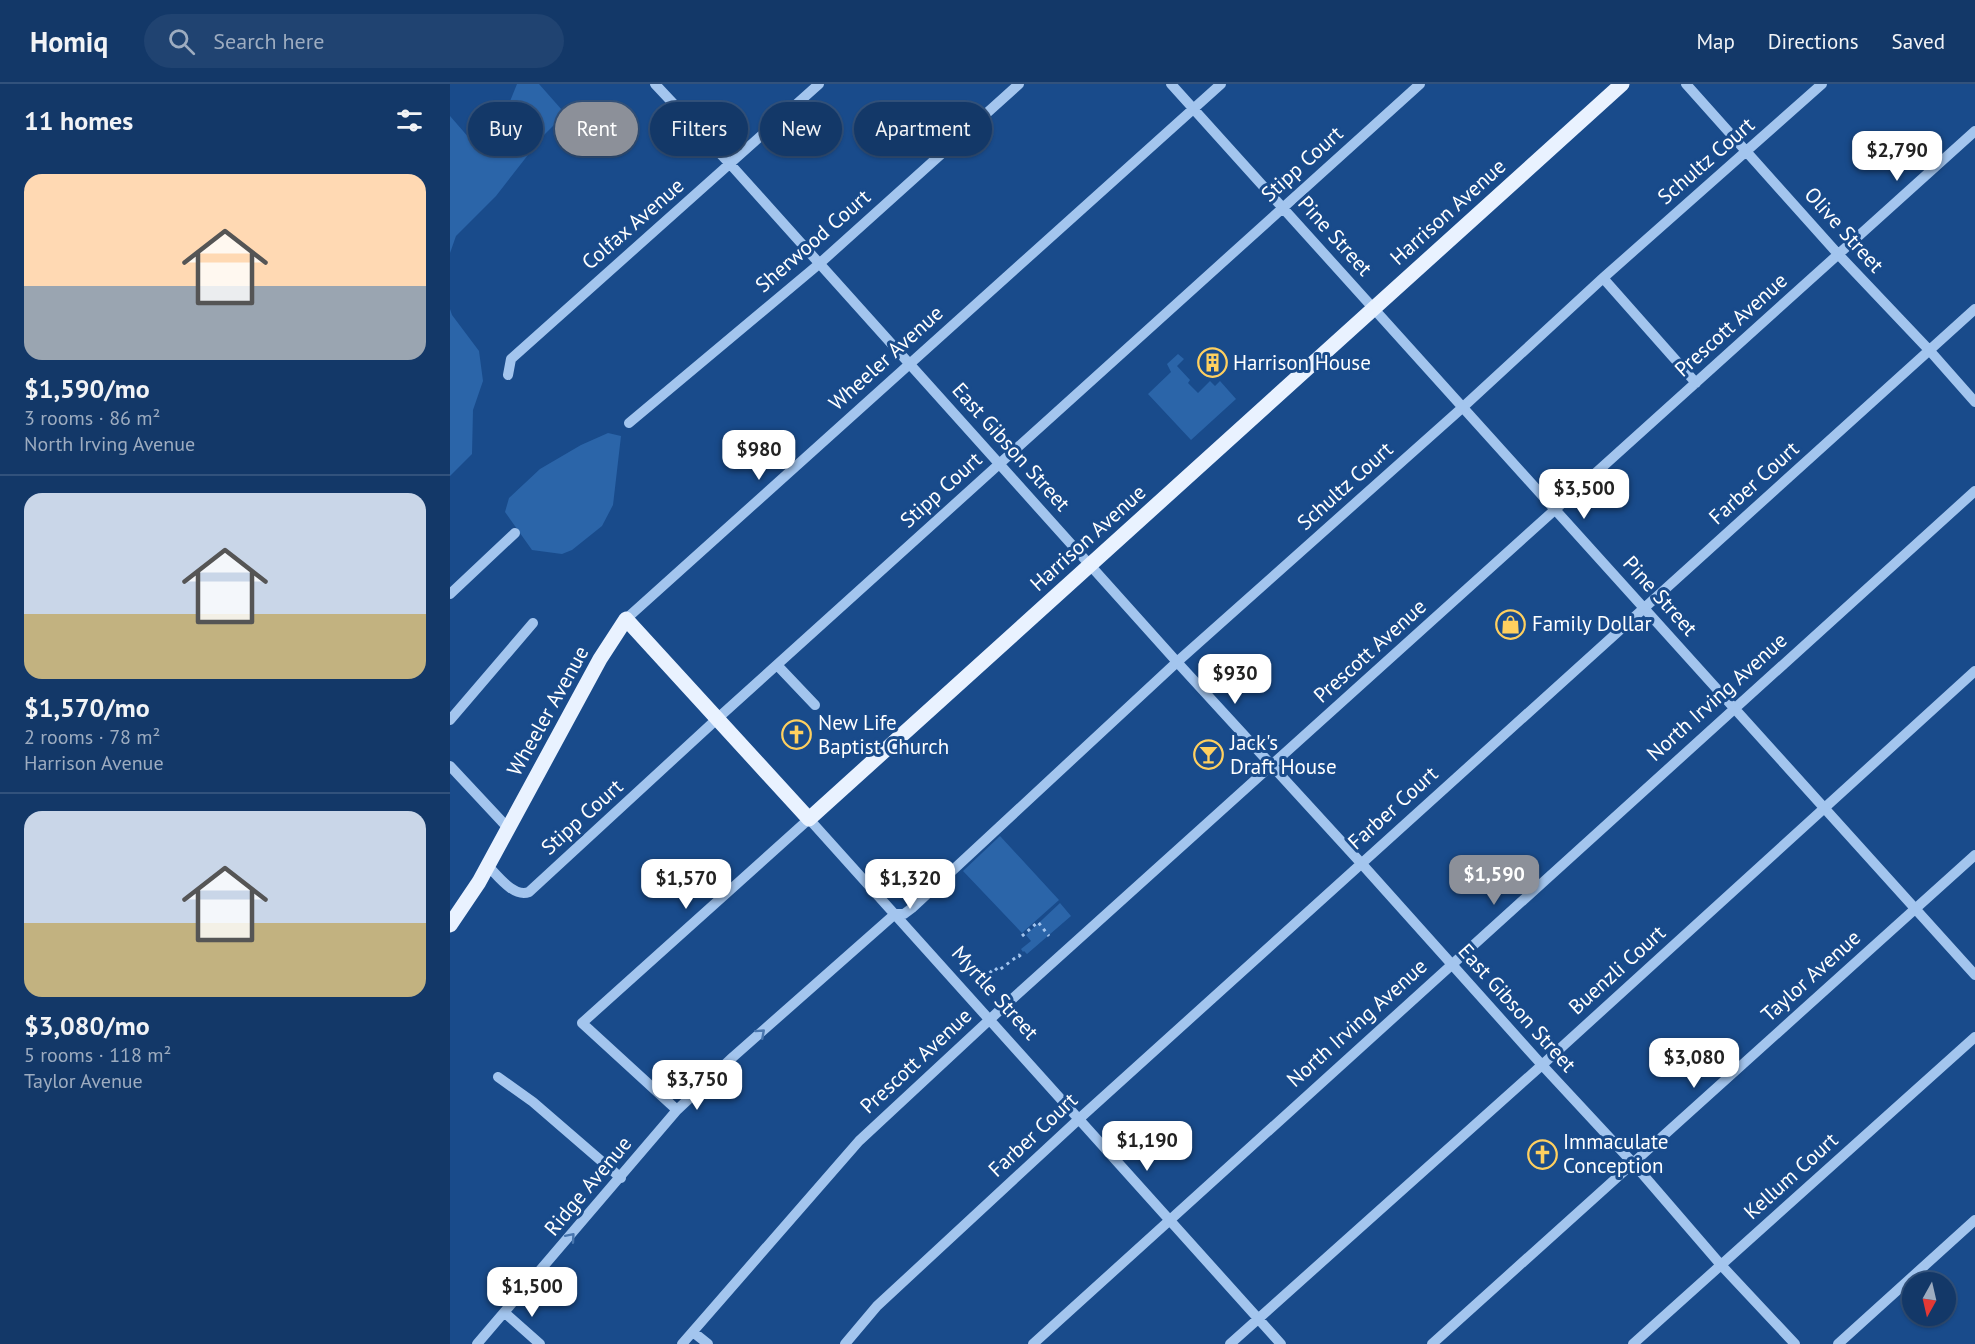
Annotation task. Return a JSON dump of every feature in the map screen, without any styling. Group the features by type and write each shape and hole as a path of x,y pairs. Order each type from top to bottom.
{"main road":[{"name":"Harrison Avenue","path":"809,819 1622,84"},
{"name":"Myrtle Street","path":"626,618 809,819"},
{"name":"Wheeler Avenue","path":"450,926 470,898 600,659 626,618"}],"street":[{"name":"East Gibson Street","path":"655,84 731,165 1177,662 1361,862 1795,1344"},
{"name":"Colfax Avenue","path":"508,375 511,359 731,165 819,84"},
{"name":"Sherwood Court","path":"629,423 819,264 1019,84"},
{"name":"Pine Street","path":"1171,84 1975,975"},
{"name":"Wheeler Avenue","path":"626,618 1221,84"},
{"name":"Stipp Court","path":"488,866 518,893 529,892 718,718 1420,84"},
{"name":"Olive Street","path":"1686,84 1838,254 1975,402"},
{"name":"Schultz Court","path":"895,914 904,914 912,908 1177,662 1822,84"},
{"name":"Prescott Avenue","path":"682,1344 859,1141 990,1019 1975,131"},
{"path":"1603,278 1696,383"},
{"name":"Farber Court","path":"845,1344 877,1306 1080,1118 1975,309"},
{"name":"North Irving Avenue","path":"1033,1344 1975,491"},
{"path":"450,594 515,533"},
{"path":"450,720 533,623"},
{"path":"777,665 815,705"},
{"name":"Buenzli Court","path":"1230,1344 1542,1065 1975,671"},
{"path":"450,766 508,828"},
{"name":"Myrtle Street","path":"809,819 1281,1344"},
{"name":"Harrison Avenue","path":"677,1110 582,1023 809,819"},
{"name":"Taylor Avenue","path":"1432,1344 1975,855"},
{"name":"Ridge Avenue","path":"477,1344 506,1313 677,1110 733,1057 895,914"},
{"name":"Kellum Court","path":"1634,1344 1975,1037"},
{"path":"498,1077 533,1102 621,1178"},
{"path":"1838,1344 1975,1220"},
{"path":"506,1313 540,1344"},
{"path":"693,1332 708,1344"}],"path":[{"path":"1022,936 1038,922 1049,936"},
{"path":"984,978 995,968 998,971 1005,967 1019,955 1023,960"}],"shaded area":[{"path":"517,84 539,84 555,102 555,124 543,136 543,102 510,102"},
{"path":"450,116 468,137 468,156 527,156 496,196 456,236 450,253"},
{"path":"450,309 479,351 483,381 473,410 472,454 450,476"},
{"path":"1178,354 1184,359 1177,366 1198,393 1210,381 1215,386 1220,381 1236,399 1191,440 1148,394 1171,372 1167,364"},
{"path":"608,433 621,436 613,505 602,526 572,550 562,554 532,550 505,512 509,498 540,469 581,445"},
{"path":"1000,836 1059,900 1022,933 963,871"},
{"path":"1060,903 1071,916 1027,954 1023,952 1021,949 1031,941 1026,935"}],"place":[{"name":"Harrison House","path":"1212,363"},
{"name":"Family Dollar","path":"1511,624"},
{"name":"New Life Baptist Church","path":"797,735"},
{"name":"Jack's Draft House","path":"1209,755"},
{"name":"Immaculate Conception","path":"1542,1154"}]}
